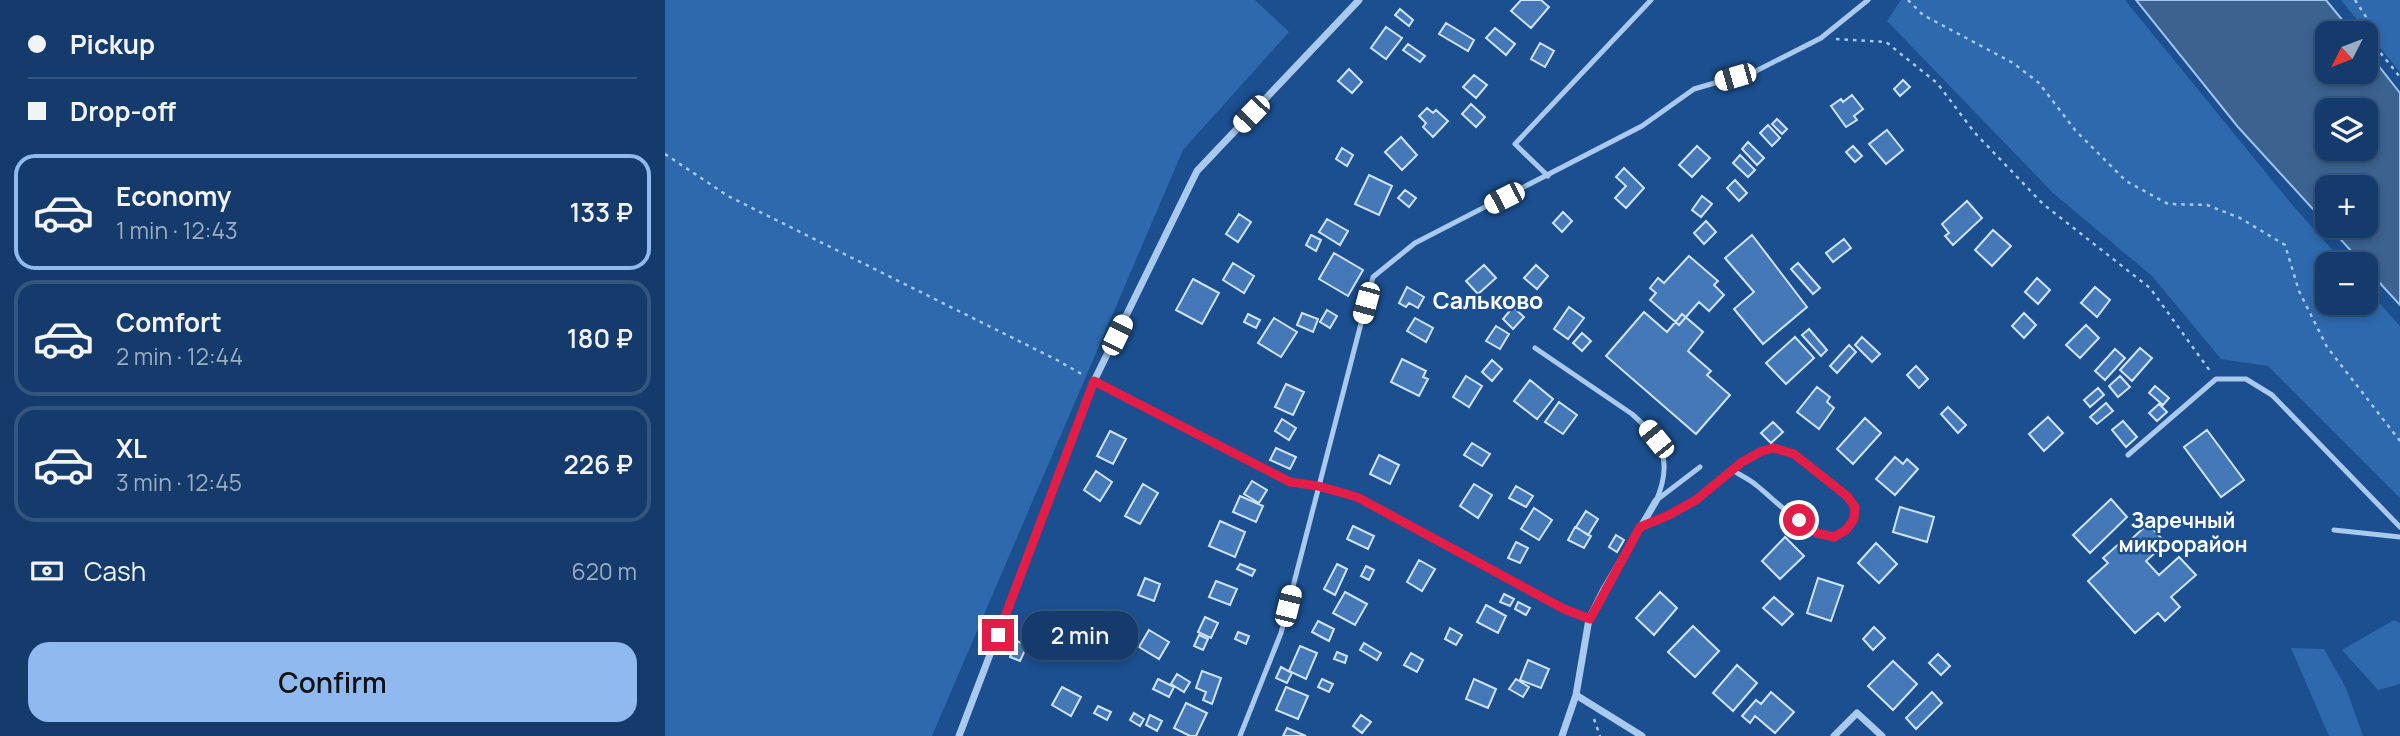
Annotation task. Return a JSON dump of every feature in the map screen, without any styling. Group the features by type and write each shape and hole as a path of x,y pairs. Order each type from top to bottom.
{"street":[{"path":"959,736 1094,381 1197,171 1359,0"},
{"path":"1562,736 1576,695 1590,619 1656,501"},
{"path":"1576,695 1642,736"},
{"path":"1834,736 1857,713 1882,736"}],"lane":[{"path":"1548,176 1515,144 1651,0"},
{"path":"1240,736 1281,633 1373,277 1415,243 1642,126 1694,89 1756,71 1821,38 1868,0"},
{"path":"1535,348 1632,414 1656,439 1665,461 1662,487 1656,501"},
{"path":"2128,455 2216,379 2246,379 2271,394 2400,527"},
{"path":"1094,381 1290,482 1318,486 1357,497 1564,609 1590,619"},
{"path":"1640,527 1684,507 1732,470 1762,451 1774,448 1794,454 1847,496 1855,507 1854,519 1846,530 1834,537 1817,533 1732,470"},
{"path":"1656,501 1699,467"},
{"path":"2334,530 2400,537"}],"path":[{"path":"1907,0 1923,15 2013,63 2039,83 2075,130 2126,181 2168,204 2207,205 2240,218 2285,245 2299,291 2327,347 2400,441"},
{"path":"2355,0 2372,26 2379,51 2400,77"},
{"path":"1821,38 1887,42 1937,83 1975,133 2043,204 2150,288 2216,379"},
{"path":"665,154 727,196 1094,381"}],"shaded area":[{"path":"665,0 1255,0 1289,32 1183,150 932,736 665,736"},
{"path":"1901,0 2125,0 2315,230 2315,238 2322,238 2334,252 2315,252 2315,315 2378,315 2378,301 2400,326 2400,498 2268,366 2221,359 2152,276 2053,193 1887,21"},
{"path":"2136,0 2326,0 2343,21 2315,21 2315,84 2378,84 2378,65 2400,93 2400,305 2378,281 2378,252 2352,252 2339,238 2378,238 2378,175 2315,175 2315,212 2238,127"},
{"path":"2341,0 2400,0 2400,72 2378,45 2378,21 2358,21"},
{"path":"2394,620 2400,623 2400,684 2378,690 2342,650"},
{"path":"2291,648 2324,649 2346,688 2363,736 2329,736"}],"building":[{"path":"1521,0 1541,0 1549,7 1531,28 1511,11"},
{"path":"1400,9 1413,20 1409,26 1395,15"},
{"path":"1446,23 1474,40 1468,51 1439,34"},
{"path":"1386,27 1402,38 1386,59 1371,48"},
{"path":"1495,28 1515,44 1506,55 1486,38"},
{"path":"1540,43 1554,51 1545,67 1531,59"},
{"path":"1408,44 1425,56 1420,62 1403,50"},
{"path":"1349,69 1362,82 1352,93 1338,81"},
{"path":"1474,75 1487,85 1476,98 1463,87"},
{"path":"1903,80 1910,87 1900,96 1894,89"},
{"path":"1852,95 1863,109 1854,116 1857,120 1846,127 1831,106"},
{"path":"1471,104 1485,117 1476,127 1462,114"},
{"path":"1427,108 1433,113 1436,110 1448,121 1433,137 1423,127 1426,123 1419,116"},
{"path":"1777,119 1787,129 1782,134 1772,124"},
{"path":"1768,125 1780,138 1772,146 1760,133"},
{"path":"1887,130 1903,150 1886,164 1869,144"},
{"path":"1401,137 1417,155 1402,170 1385,152"},
{"path":"1748,142 1764,158 1757,165 1742,149"},
{"path":"1697,146 1710,158 1692,177 1679,165"},
{"path":"1853,146 1862,156 1855,162 1846,152"},
{"path":"1342,148 1353,155 1347,166 1336,159"},
{"path":"1740,155 1755,170 1748,177 1733,163"},
{"path":"1624,168 1644,188 1626,208 1615,198 1626,186 1616,177"},
{"path":"1369,175 1392,186 1379,215 1355,204"},
{"path":"1735,180 1747,193 1739,201 1727,188"},
{"path":"1405,190 1416,198 1409,207 1398,198"},
{"path":"1702,196 1712,204 1701,217 1692,210"},
{"path":"1967,201 1982,218 1953,245 1945,236 1949,233 1942,224"},
{"path":"1563,212 1572,221 1562,232 1553,223"},
{"path":"1239,214 1251,222 1238,242 1226,234"},
{"path":"1327,219 1348,231 1340,245 1319,232"},
{"path":"1706,221 1716,232 1704,244 1694,233"},
{"path":"1993,230 2011,246 1992,266 1975,250"},
{"path":"1311,235 1321,240 1316,251 1306,245"},
{"path":"1752,235 1807,307 1763,344 1734,309 1754,292 1725,258"},
{"path":"1844,239 1851,248 1833,262 1826,253"},
{"path":"1334,253 1363,270 1348,296 1319,279"},
{"path":"1689,256 1718,281 1714,285 1724,295 1709,311 1699,302 1679,325 1650,300 1656,293 1650,288 1658,278 1664,283"},
{"path":"1233,263 1254,276 1244,293 1223,280"},
{"path":"1798,263 1820,288 1813,294 1791,269"},
{"path":"1484,265 1496,278 1478,294 1466,281"},
{"path":"1536,265 1548,276 1537,289 1524,278"},
{"path":"2037,278 2050,290 2038,304 2025,292"},
{"path":"1193,279 1219,293 1202,324 1176,310"},
{"path":"1407,287 1424,297 1418,308 1409,303 1406,307 1399,303"},
{"path":"2095,287 2110,300 2097,317 2081,303"},
{"path":"1513,307 1524,317 1513,329 1503,319"},
{"path":"1569,307 1584,318 1568,339 1554,329"},
{"path":"1327,310 1337,316 1330,328 1320,322"},
{"path":"1644,312 1667,332 1682,314 1703,332 1688,351 1711,371 1707,375 1730,395 1696,434 1606,356"},
{"path":"1302,313 1318,319 1313,332 1297,325"},
{"path":"2024,313 2036,325 2024,338 2012,326"},
{"path":"1248,314 1260,320 1256,328 1244,322"},
{"path":"1274,318 1297,332 1281,357 1258,343"},
{"path":"1415,318 1433,328 1426,342 1407,331"},
{"path":"2086,325 2099,338 2080,358 2066,345"},
{"path":"1496,326 1509,334 1500,349 1486,341"},
{"path":"1809,329 1827,350 1821,356 1802,335"},
{"path":"1582,333 1591,341 1582,351 1573,343"},
{"path":"1795,337 1814,358 1786,384 1766,363"},
{"path":"1862,337 1880,354 1872,362 1855,345"},
{"path":"1849,345 1856,352 1837,373 1830,366"},
{"path":"2140,348 2152,358 2132,381 2120,370"},
{"path":"2115,349 2125,358 2105,380 2095,371"},
{"path":"1402,359 1426,371 1423,377 1428,379 1419,396 1391,382"},
{"path":"1492,360 1502,369 1492,381 1482,372"},
{"path":"1916,366 1928,379 1919,388 1907,375"},
{"path":"1466,376 1482,386 1469,407 1453,397"},
{"path":"2120,376 2130,387 2118,397 2109,386"},
{"path":"1530,380 1553,399 1537,419 1514,401"},
{"path":"1286,384 1304,392 1293,415 1275,407"},
{"path":"2155,386 2169,398 2163,405 2149,393"},
{"path":"1817,387 1830,397 1827,402 1834,408 1819,429 1797,412"},
{"path":"2098,388 2104,395 2090,407 2084,400"},
{"path":"1559,402 1577,415 1563,434 1545,422"},
{"path":"2106,403 2113,411 2097,424 2090,417"},
{"path":"2159,404 2167,412 2157,421 2149,413"},
{"path":"1948,407 1966,425 1958,433 1941,414"},
{"path":"2048,417 2063,433 2044,451 2029,434"},
{"path":"1865,418 1881,433 1853,464 1837,449"},
{"path":"1282,419 1296,428 1289,440 1275,431"},
{"path":"2123,421 2137,437 2126,447 2112,430"},
{"path":"1773,422 1783,432 1771,443 1761,433"},
{"path":"2207,430 2244,480 2221,497 2184,447"},
{"path":"1110,431 1126,439 1113,464 1097,456"},
{"path":"1472,443 1490,454 1482,466 1464,455"},
{"path":"1276,448 1296,457 1290,469 1270,460"},
{"path":"1379,455 1399,465 1390,484 1370,474"},
{"path":"1895,457 1903,464 1907,459 1918,469 1895,495 1876,479"},
{"path":"1096,471 1112,482 1100,501 1084,490"},
{"path":"1252,481 1267,490 1259,503 1244,494"},
{"path":"1143,484 1158,493 1140,524 1125,516"},
{"path":"1474,484 1492,495 1478,518 1460,506"},
{"path":"1516,486 1533,496 1526,507 1509,498"},
{"path":"1240,496 1263,506 1256,522 1233,512"},
{"path":"2111,499 2127,517 2090,553 2073,535"},
{"path":"1900,507 1934,517 1927,542 1893,532"},
{"path":"1534,508 1552,520 1539,540 1521,529"},
{"path":"1586,511 1598,519 1588,535 1576,527"},
{"path":"1220,521 1245,532 1235,557 1209,546"},
{"path":"2148,524 2166,543 2146,561 2159,575 2179,557 2196,575 2171,597 2180,607 2165,621 2158,613 2135,633 2088,581 2108,563 2103,558 2121,542 2125,545"},
{"path":"1353,526 1374,536 1368,549 1347,539"},
{"path":"1575,527 1591,536 1584,548 1568,540"},
{"path":"1616,535 1624,540 1617,552 1609,547"},
{"path":"1785,537 1804,556 1780,579 1762,561"},
{"path":"1516,542 1528,548 1520,563 1508,558"},
{"path":"1876,543 1897,564 1879,583 1858,563"},
{"path":"1419,560 1435,569 1422,591 1407,582"},
{"path":"1240,564 1255,570 1252,576 1237,569"},
{"path":"1337,564 1347,569 1335,595 1324,589"},
{"path":"1366,566 1374,570 1369,580 1361,576"},
{"path":"1145,578 1160,584 1154,601 1138,595"},
{"path":"1818,578 1843,586 1831,621 1807,613"},
{"path":"1216,581 1237,589 1230,605 1209,597"},
{"path":"1345,592 1367,604 1355,625 1333,613"},
{"path":"1660,592 1677,608 1654,635 1636,618"},
{"path":"1504,594 1514,599 1510,606 1500,602"},
{"path":"1774,597 1793,614 1782,625 1763,608"},
{"path":"1518,602 1530,608 1526,615 1515,609"},
{"path":"1486,605 1506,616 1498,633 1477,622"},
{"path":"1205,617 1218,623 1211,638 1198,632"},
{"path":"1318,621 1334,629 1329,641 1312,632"},
{"path":"1693,626 1719,651 1695,677 1668,652"},
{"path":"1874,627 1885,638 1873,650 1863,639"},
{"path":"1450,628 1462,635 1456,645 1445,639"},
{"path":"1149,630 1169,642 1159,659 1139,647"},
{"path":"1238,632 1249,636 1246,644 1235,639"},
{"path":"1199,635 1208,639 1203,650 1194,646"},
{"path":"1017,641 1027,646 1020,661 1010,657"},
{"path":"1364,643 1381,653 1377,660 1360,650"},
{"path":"1300,646 1317,653 1306,679 1289,671"},
{"path":"1337,652 1347,656 1345,663 1334,659"},
{"path":"1411,653 1423,660 1417,672 1404,665"},
{"path":"1938,654 1950,666 1941,675 1929,663"},
{"path":"1528,660 1549,669 1541,688 1520,680"},
{"path":"1893,661 1917,684 1893,710 1868,686"},
{"path":"1737,665 1757,683 1733,711 1713,693"},
{"path":"1281,667 1292,673 1287,683 1276,678"},
{"path":"1202,671 1221,678 1212,704 1203,700 1206,692 1196,688"},
{"path":"1177,674 1190,682 1184,692 1171,684"},
{"path":"1158,679 1174,687 1169,697 1153,689"},
{"path":"1322,679 1333,684 1329,692 1318,687"},
{"path":"1474,679 1496,689 1488,708 1466,699"},
{"path":"1516,679 1529,687 1523,697 1509,689"},
{"path":"1062,687 1081,697 1071,716 1052,705"},
{"path":"1286,687 1308,696 1298,719 1276,710"},
{"path":"1771,692 1794,712 1775,733 1755,716 1750,723 1742,716 1756,700 1761,704"},
{"path":"1932,692 1942,703 1916,729 1906,718"},
{"path":"1186,703 1207,713 1196,736 1174,728"},
{"path":"1098,706 1111,712 1107,720 1094,713"},
{"path":"1134,713 1144,719 1140,726 1130,720"},
{"path":"1150,715 1162,721 1157,731 1146,725"},
{"path":"1361,715 1371,722 1362,733 1353,726"},
{"path":"1287,728 1306,736 1283,736"}],"district":[{"name":"Сальково","path":"1488,301"},
{"name":"Заречный микрорайон","path":"2183,533"}],"route":[{"path":"998,635 1094,381 1290,482 1318,486 1357,497 1564,609 1590,619 1640,527 1696,500 1753,455 1774,448 1794,454 1847,496 1855,507 1851,525 1834,537 1817,533 1799,520"}]}
